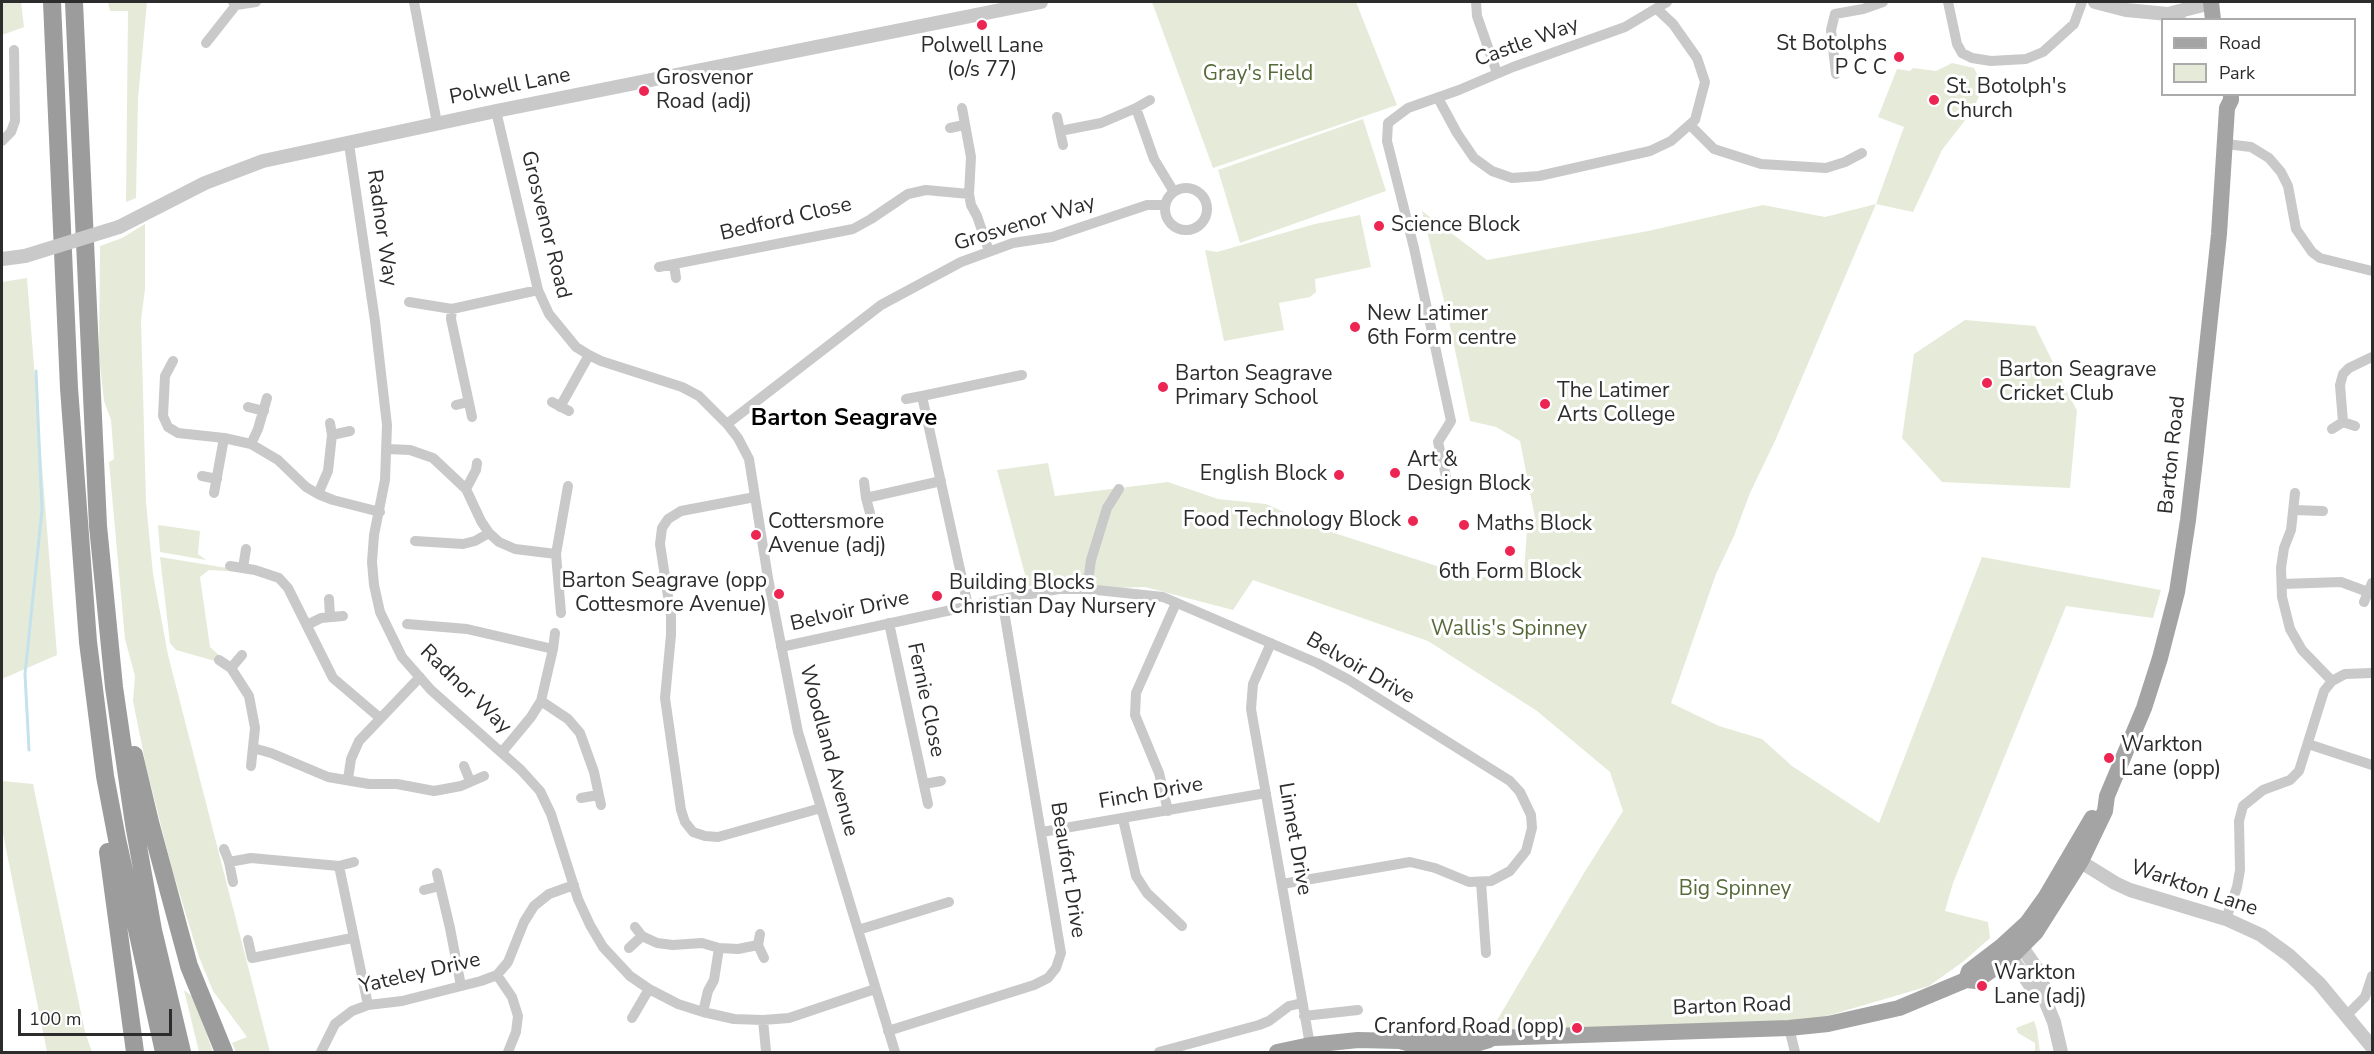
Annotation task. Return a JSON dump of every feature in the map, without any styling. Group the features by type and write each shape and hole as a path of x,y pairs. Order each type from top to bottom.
{"highway":[{"path":"52,2 69,388 88,642 105,776 164,1053"},
{"path":"74,2 98,526 114,687 134,824 151,918 182,1053"},
{"path":"114,687 130,738 189,966 224,1053"},
{"path":"105,776 106,840 135,1053"}],"main road":[{"name":"Barton Road","path":"1277,1053 1358,1040 1400,1041 1409,1037 1446,1048 1469,1035 1493,1038 1790,1028 1828,1024 1899,1008 1966,980 1969,970 2013,946 2027,923 2076,858 2102,799 2107,796 2144,708 2160,658 2176,592 2193,482 2219,234 2226,144 2226,99"}],"street":[{"path":"206,43 234,3 256,2"},
{"path":"414,2 438,123"},
{"name":"Polwell Lane","path":"2,259 25,256 119,227 205,183 263,161 496,111 1041,2"},
{"path":"1476,2 1478,16 1497,74"},
{"name":"Castle Way","path":"1448,485 1438,442 1451,421 1414,248 1387,141 1388,123 1408,108 1625,27 1667,2"},
{"path":"1836,74 1831,30 1835,14 1863,9 1883,2"},
{"path":"1948,2 1956,44 1962,54 1991,61 2026,59 2043,52 2074,24 2082,2"},
{"path":"2095,2 2126,10 2173,17 2212,8"},
{"path":"1438,98 1474,158 1492,171 1512,178 1539,176 1650,151 1671,141 1695,120 1705,82 1697,58 1674,24 1657,9"},
{"path":"2,141 11,132 15,121 14,50"},
{"path":"1060,131 1101,123 1150,100"},
{"path":"962,108 971,157 969,194 989,251"},
{"path":"1136,108 1154,159 1174,192"},
{"name":"Grosvenor Road","path":"496,111 538,290 549,314 576,347 601,361 682,387 699,396 727,424"},
{"path":"1057,117 1063,145"},
{"path":"950,128 964,125"},
{"path":"1690,125 1714,149 1761,164 1826,168 1862,153"},
{"name":"Radnor Way","path":"349,144 382,379 388,449 380,512 374,535 372,562 380,612 402,657 431,690 502,752 540,790 551,814 574,885 590,925 603,947 630,975 649,989 678,1004 703,1012 734,1019 763,1020 789,1018 875,989"},
{"path":"2226,144 2251,147 2269,158 2281,172 2288,186 2296,229 2312,252 2320,258 2372,268"},
{"path":"1186,188 1193,189 1203,196 1207,206 1207,215 1203,223 1192,230 1178,229 1168,219 1165,205 1174,192 1186,188"},
{"name":"Bedford Close","path":"659,267 853,229 908,194 926,190 969,194"},
{"name":"Grosvenor Way","path":"727,424 881,305 961,262 1012,243 1052,237 1147,204 1165,205"},
{"path":"674,264 676,278"},
{"path":"409,302 452,309 538,290"},
{"path":"452,309 451,319 472,417"},
{"path":"560,407 589,355"},
{"path":"2343,422 2340,385 2343,374 2349,368 2373,357"},
{"path":"173,361 165,376 163,416 168,427 178,433 224,438 251,444 278,460 306,487 318,494 380,512"},
{"path":"906,399 1022,375"},
{"path":"1009,378 1012,389"},
{"path":"922,396 968,606"},
{"path":"251,444 267,398"},
{"path":"456,405 468,402"},
{"path":"248,407 264,411"},
{"path":"2343,422 2355,426"},
{"path":"2332,429 2343,422"},
{"path":"318,494 328,471 332,435 330,423"},
{"name":"Woodland Avenue","path":"727,424 738,438 748,459 798,732 895,1053"},
{"path":"332,435 350,432"},
{"path":"214,493 224,438"},
{"path":"388,449 410,450 433,458 466,489 489,533 499,542 514,549 556,554"},
{"path":"466,489 476,470 477,463"},
{"path":"202,476 217,478"},
{"path":"866,498 942,481"},
{"path":"864,482 870,513"},
{"path":"561,613 556,554 568,486"},
{"path":"1088,589 1091,560 1107,508 1119,489"},
{"path":"2295,493 2291,530 2284,548 2282,597 2290,629 2302,650 2332,681"},
{"path":"755,497 681,511 668,519 662,528 660,544 671,616 665,698 681,810 685,822 693,832 718,837 821,808"},
{"path":"2294,510 2323,511"},
{"path":"422,538 463,544 475,541 489,533"},
{"path":"243,568 246,549"},
{"path":"230,566 279,578 288,588 333,678 380,718"},
{"path":"2282,584 2341,582 2368,592"},
{"name":"Belvoir Drive","path":"781,648 968,606 1059,589 1088,589 1163,597 1317,663 1510,781 1528,805 1531,822 1530,842 1526,851 1510,871 1502,876 1480,882"},
{"path":"329,598 330,616"},
{"name":"Beaufort Drive","path":"888,1031 1034,985 1048,978 1056,968 1061,953 1002,599"},
{"path":"1168,811 1159,773 1135,715 1136,693 1176,603"},
{"path":"307,625 330,616 343,616"},
{"name":"Fernie Close","path":"889,623 928,804"},
{"path":"407,624 420,631 467,629 553,649"},
{"path":"502,752 541,701 555,633"},
{"name":"Linnet Drive","path":"1271,643 1257,671 1251,697 1310,1046"},
{"path":"231,668 242,655"},
{"path":"219,660 231,668 249,696 254,711 252,766"},
{"path":"2226,919 2240,870 2239,821 2243,806 2263,790 2290,780 2300,771 2324,692 2332,681 2355,672 2373,673"},
{"path":"348,779 351,759 359,741 420,677"},
{"path":"541,701 568,720 580,733 594,772 599,800 581,798"},
{"path":"2308,744 2373,765"},
{"path":"254,748 328,777 369,784 397,784 434,791 461,786 484,776"},
{"path":"464,766 470,782"},
{"name":"Fernie Close","path":"924,784 942,781"},
{"name":"Finch Drive","path":"1042,832 1266,793"},
{"path":"1123,819 1136,876 1147,893 1182,926"},
{"path":"224,849 233,882"},
{"path":"229,862 251,858 339,866 354,862"},
{"name":"Warkton Lane","path":"2076,858 2130,890 2226,919 2261,935 2290,956 2319,982 2373,1047"},
{"path":"1282,884 1410,862 1435,868 1458,879 1480,882 1486,953"},
{"path":"339,866 352,938 368,1005"},
{"path":"437,873 461,986"},
{"name":"Yateley Drive","path":"321,1053 335,1024 343,1016 368,1005 402,1001 497,975 508,962 524,922 534,906 549,894 574,885"},
{"path":"424,890 440,886"},
{"path":"858,930 949,902"},
{"path":"629,948 638,931 657,943 673,945 702,943 719,948 738,949 759,940 764,958"},
{"path":"248,940 252,958 352,938"},
{"path":"2013,946 2037,995 2045,1000 2055,1022 2061,1053"},
{"path":"703,1012 708,991 714,980 719,948"},
{"path":"497,975 512,997 518,1016 516,1032 508,1053"},
{"path":"2347,1015 2365,997 2373,976"},
{"path":"632,1018 649,989"},
{"path":"1159,1053 1269,1022 1289,1006 1302,1003"},
{"path":"1304,1016 1358,1010"},
{"path":"763,1020 766,1051"},
{"path":"1790,1028 1795,1053"}],"green space":[{"path":"2,2 21,2 24,27 2,35"},
{"path":"108,2 147,2 138,99 136,198 126,202 128,11 110,11"},
{"name":"Gray's Field","path":"1152,2 1356,2 1397,105 1213,168"},
{"path":"1952,63 1974,68 1978,76 1979,96 1973,110 1942,150 1913,212 1876,204 1904,127 1878,117 1897,69 1910,71 1913,68 1936,71"},
{"path":"1363,119 1386,191 1240,243 1218,170"},
{"path":"1876,204 1716,574 1671,703 1719,726 1762,739 1792,766 1879,823 1982,557 2161,590 2153,618 2066,606 1953,883 1945,911 1988,922 1990,938 1964,961 1929,986 1820,1018 1742,1026 1497,1030 1496,1022 1623,811 1610,772 1537,711 1428,641 1253,580 1233,610 1145,587 1087,589 1080,584 1028,586 997,470 1048,463 1055,496 1168,482 1218,499 1266,504 1325,530 1474,578 1524,572 1527,530 1535,518 1520,441 1496,427 1470,421 1422,211 1487,260 1648,231 1763,205 1825,217"},
{"path":"1360,215 1371,267 1315,279 1316,292 1310,297 1279,303 1284,330 1224,341 1205,250 1217,252 1315,224"},
{"path":"145,224 145,289 141,320 146,502 153,574 168,655 270,1052 236,1052 232,1043 247,1037 213,991 199,957 172,869 146,766 133,701 135,676 125,639 109,462 114,459 111,420 104,401 99,356 100,246 122,238"},
{"path":"27,278 57,655 2,679 2,282"},
{"name":"Barton Seagrave Cricket Club","path":"1965,320 2035,326 2077,411 2070,488 1942,482 1902,438 1914,354"},
{"path":"158,525 200,531 198,554 206,560 160,552"},
{"path":"160,557 227,568 227,571 209,570 200,577 210,647 219,655 215,661 176,650 170,643"},
{"path":"2,781 33,784 85,1032 92,1052 47,1052 2,829"},
{"path":"184,990 193,997 213,1052 199,1052"},
{"path":"2034,1021 2040,1052 2035,1052 2035,1043 2018,1033 2016,1028"}],"waterway":[{"path":"29,750 25,674 42,510 36,371"}],"place":[{"name":"Polwell Lane (o/s 77)","path":"982,25"},
{"name":"St Botolphs P C C","path":"1899,57"},
{"name":"Grosvenor Road (adj)","path":"644,91"},
{"name":"St. Botolph's Church","path":"1934,100"},
{"name":"Science Block","path":"1379,226"},
{"name":"New Latimer 6th Form centre","path":"1355,327"},
{"name":"Barton Seagrave Cricket Club","path":"1987,383"},
{"name":"Barton Seagrave Primary School","path":"1163,387"},
{"name":"The Latimer Arts College","path":"1545,404"},
{"name":"Art & Design Block","path":"1395,473"},
{"name":"English Block","path":"1339,475"},
{"name":"Food Technology Block","path":"1413,521"},
{"name":"Maths Block","path":"1464,525"},
{"name":"Cottersmore Avenue (adj)","path":"756,535"},
{"name":"6th Form Block","path":"1510,551"},
{"name":"Barton Seagrave (opp Cottesmore Avenue)","path":"779,594"},
{"name":"Building Blocks Christian Day Nursery","path":"937,596"},
{"name":"Warkton Lane (opp)","path":"2109,758"},
{"name":"Warkton Lane (adj)","path":"1982,986"},
{"name":"Cranford Road (opp)","path":"1577,1028"}],"district":[{"name":"Barton Seagrave","path":"844,419"}],"park label":[{"name":"Wallis's Spinney","path":"1509,630"},
{"name":"Big Spinney","path":"1735,890"}]}
